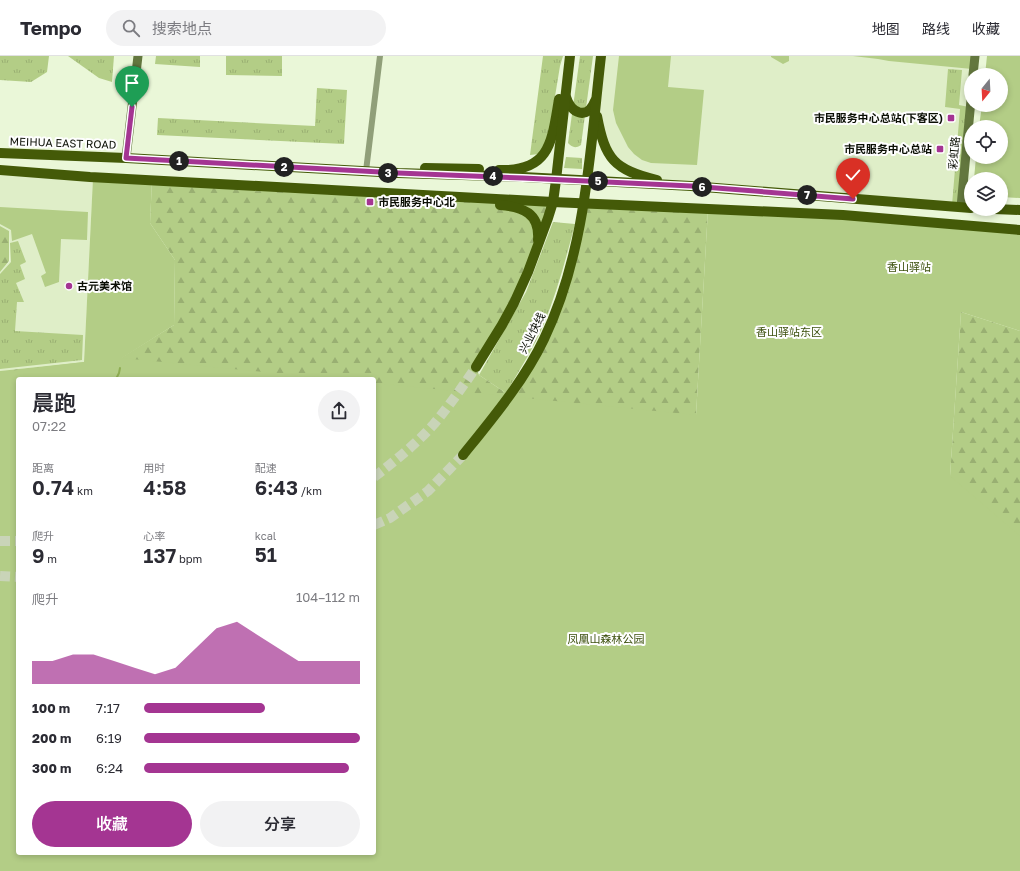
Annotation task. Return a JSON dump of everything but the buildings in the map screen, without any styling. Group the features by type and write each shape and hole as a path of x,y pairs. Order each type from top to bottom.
{"main road":[{"path":"476,367 514,303 528,272 553,202 566,97 569,56"},
{"path":"398,173 432,168 512,170 525,168 532,164 542,156 550,145 564,68 569,56"},
{"name":"兴业快线","path":"463,455 512,392 544,340 555,313 570,269 581,224 601,56"},
{"path":"566,97 570,107 582,113 591,108 596,96"},
{"path":"595,107 602,141 613,160 629,171 656,180 691,186 964,208"},
{"name":"MEIHUA EAST ROAD","path":"0,153 691,186"},
{"path":"0,170 90,177 403,194 842,215 1020,230"},
{"path":"403,194 435,201 500,205 522,209 528,213 536,223 539,234 538,245"},
{"path":"1008,210 1020,210"}],"street":[{"path":"126,158 138,56"},
{"path":"366,171 380,56"},
{"path":"974,68 975,56"},
{"name":"彩虹路","path":"968,172 970,112"}],"shaded area":[{"path":"601,56 975,56 972,68 964,68 964,112 970,112 969,120 964,120 965,164 961,207 656,179 613,160 595,107"},
{"name":"古元美术馆","path":"0,170 93,178 84,362 0,371 0,272 10,261 9,231 0,226"}],"green space":[{"path":"0,56 49,56 47,72 31,82 0,80"},
{"path":"68,56 114,56 112,82 99,78"},
{"path":"156,56 200,56 200,67 155,64"},
{"path":"226,56 282,56 282,76 226,75"},
{"path":"543,56 563,56 548,139 539,154 530,155"},
{"path":"580,56 593,56 581,145 575,147 568,143"},
{"path":"619,56 671,56 668,87 704,90 697,165 651,163 642,160 628,147 616,123 613,110"},
{"path":"771,56 789,56 789,61 783,64"},
{"path":"853,56 973,56 972,68"},
{"path":"987,56 1020,56 1020,198 1008,197 1008,172 975,172 975,164 1008,164 1008,120 980,120 981,112 1008,112 1008,68 986,68"},
{"path":"948,69 962,70 959,105 964,106 964,112 969,112 968,120 964,120 964,162 960,206 952,205 960,109 945,107"},
{"path":"317,88 347,90 344,144 157,135 158,118 315,126"},
{"path":"566,157 582,158 582,169 564,168"},
{"name":"凤凰山森林公园","path":"93,178 152,181 150,223 175,260 174,325 122,358 315,377 16,377 16,855 376,855 376,383 696,415 708,209 1020,230 1020,331 961,312 950,476 1020,536 1020,871 0,871 0,372 84,362"},
{"name":"凤凰山森林公园","path":"152,181 553,202 528,272 476,367 479,375 506,393 544,341 584,203 708,209 696,415 950,476 961,312 1020,331 1020,871 0,871 0,371 121,358 174,325 175,260 150,223"},
{"path":"0,207 88,212 87,240 61,239 59,282 45,287 41,276 46,273 32,234 12,241 11,230 0,224"},
{"path":"553,222 575,224 565,263 548,314 539,335 506,393 479,375 526,292"},
{"path":"0,226 9,231 9,261 0,272"},
{"path":"18,241 26,262 20,265 25,279 16,283 24,302 17,302 15,331 83,335 82,360 0,369 0,274 11,262 10,243"}],"waterway":[{"path":"117,377 120,368"}],"tunnel":[{"path":"376,476 405,452 434,424 476,367"},
{"path":"376,524 390,518 428,491 463,455"},
{"path":"0,541 16,541"},
{"path":"0,576 16,577"}],"place":[{"name":"市民服务中心总站(下客区)","path":"951,118"},
{"name":"市民服务中心总站","path":"940,149"},
{"name":"市民服务中心北","path":"370,202"},
{"name":"古元美术馆","path":"69,286"}],"route":[{"path":"132,107 126,158 398,173 691,186 853,199"}],"park label":[{"name":"香山驿站","path":"909,267"},
{"name":"香山驿站东区","path":"789,332"}]}
